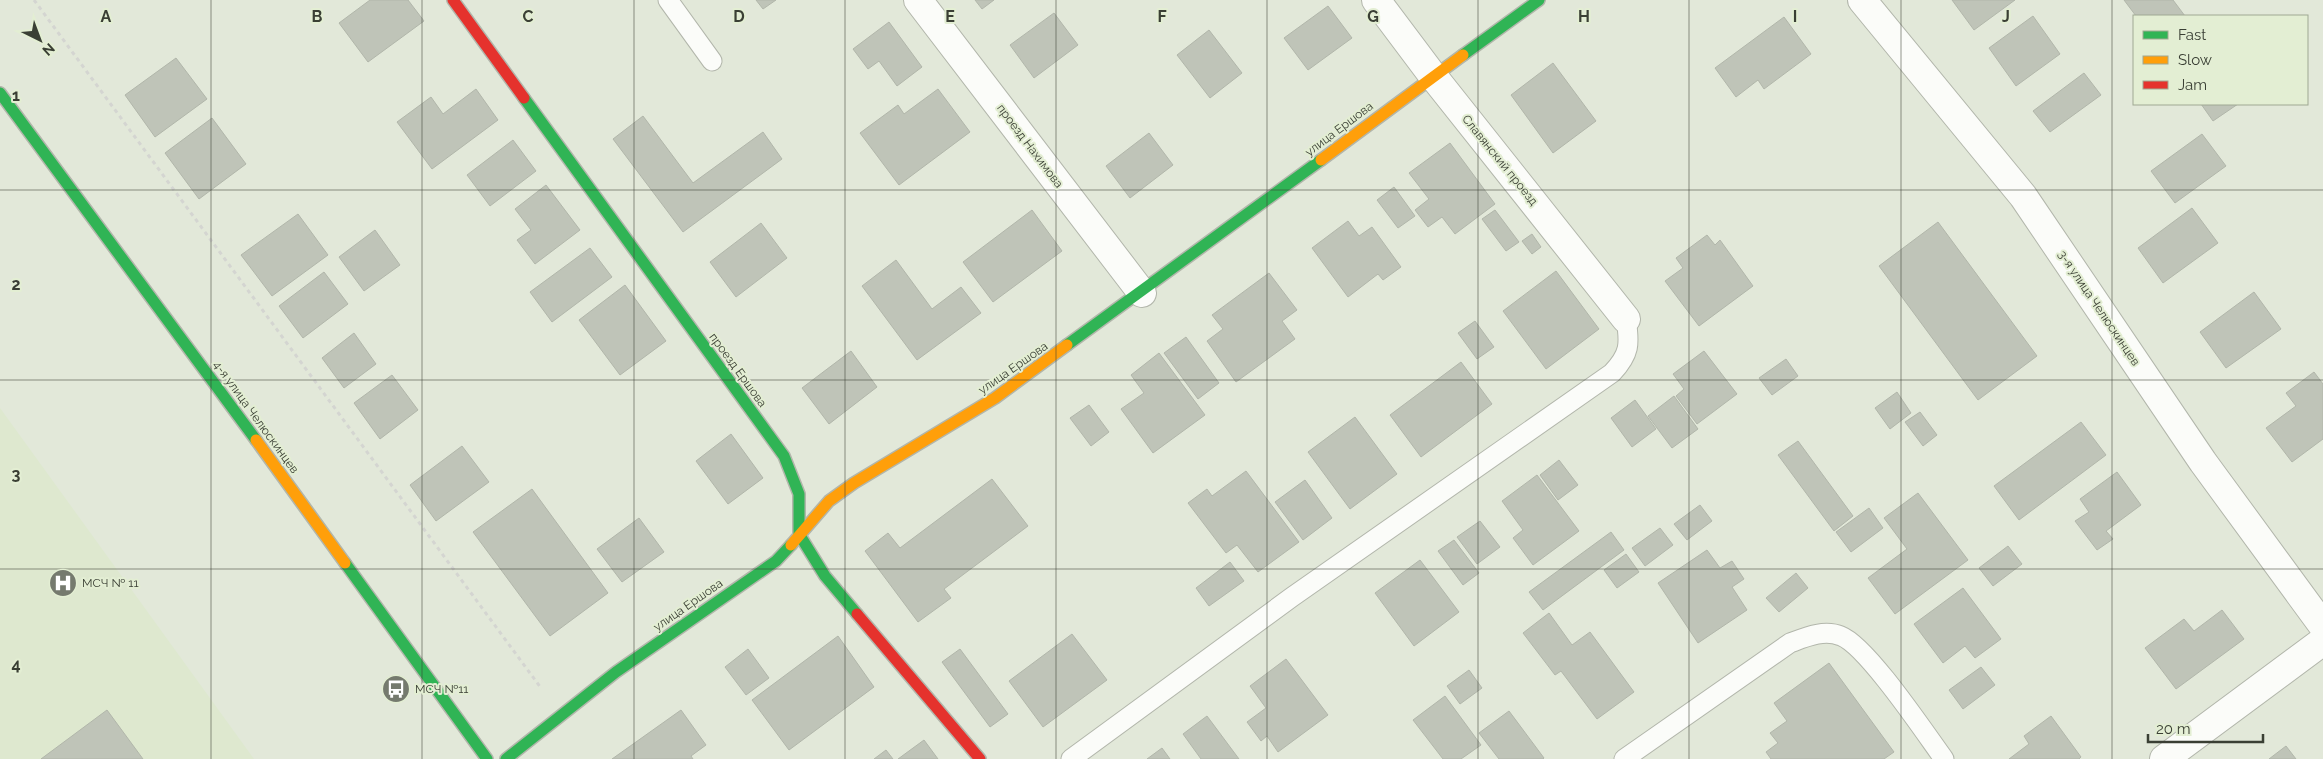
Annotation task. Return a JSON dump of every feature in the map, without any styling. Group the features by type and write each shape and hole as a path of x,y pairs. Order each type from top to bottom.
{"street":[{"name":"проезд Ершова","path":"453,0 784,456 800,494 800,534"},
{"name":"проезд Нахимова","path":"918,0 1142,292"},
{"name":"Славянский проезд","path":"1376,0 1433,76 1626,319"},
{"name":"улица Ершова","path":"506,759 616,672 776,561 829,501 854,483 995,398 1539,0"},
{"name":"3-я улица Челюскинцев","path":"1862,0 2023,196 2203,462 2323,626"},
{"name":"4-я улица Челюскинцев","path":"0,93 217,386 487,759"},
{"path":"800,534 826,576 980,759"},
{"path":"2164,759 2323,641"}],"lane":[{"path":"668,0 712,61"},
{"path":"1071,759 1292,597 1612,373 1625,360 1629,339 1626,319"},
{"path":"1624,759 1790,643 1814,634 1841,636 1866,655 1944,759"}],"path":[{"path":"34,0 561,715"}],"shaded area":[{"name":"МСЧ № 11","path":"0,408 254,759 0,759"}],"building":[{"path":"370,0 408,0 424,21 368,62 339,23"},
{"path":"756,0 776,0 763,9"},
{"path":"975,0 994,0 982,9"},
{"path":"1952,0 2015,0 1974,30"},
{"path":"2124,0 2173,0 2184,15 2135,15"},
{"path":"1328,6 1352,38 1308,70 1284,38"},
{"path":"1054,13 1078,45 1034,78 1010,45"},
{"path":"2033,16 2060,54 2016,86 1989,48"},
{"path":"1784,17 1811,54 1764,89 1758,80 1736,97 1715,68"},
{"path":"889,22 922,67 897,86 879,61 868,69 853,49"},
{"path":"1209,30 1242,73 1210,98 1177,55"},
{"path":"176,58 207,99 155,137 125,95"},
{"path":"1553,63 1596,121 1553,153 1511,95"},
{"path":"2084,73 2101,95 2050,132 2033,111"},
{"path":"476,89 498,120 432,169 397,122 431,97 443,114"},
{"path":"938,89 970,132 899,185 860,133 898,105 904,114"},
{"path":"2202,105 2237,105 2213,121"},
{"path":"643,116 693,183 763,132 782,159 683,232 613,139"},
{"path":"212,118 246,164 199,199 165,153"},
{"path":"1149,133 1173,165 1130,198 1106,166"},
{"path":"2202,134 2226,166 2175,203 2151,171"},
{"path":"513,140 536,171 490,206 467,175"},
{"path":"1450,143 1495,204 1455,234 1442,217 1428,227 1415,210 1429,199 1409,173"},
{"path":"546,185 580,230 535,264 517,240 531,230 515,209"},
{"path":"1394,187 1415,216 1398,228 1377,200"},
{"path":"2192,208 2218,243 2163,283 2138,248"},
{"path":"1032,210 1062,251 993,302 963,262"},
{"path":"1495,210 1519,242 1506,251 1482,219"},
{"path":"298,214 328,255 272,296 241,255"},
{"path":"1348,221 1359,236 1372,227 1401,267 1383,280 1378,274 1348,297 1312,248"},
{"path":"1938,222 2037,356 1978,400 1879,266"},
{"path":"761,223 787,258 736,297 710,262"},
{"path":"375,230 400,265 364,291 339,257"},
{"path":"1532,234 1541,247 1532,254 1522,241"},
{"path":"1707,235 1715,245 1720,240 1753,286 1699,326 1665,281 1683,268 1676,258"},
{"path":"590,248 612,277 552,322 530,292"},
{"path":"896,260 932,309 961,287 981,313 917,360 862,286"},
{"path":"1556,271 1599,329 1546,369 1503,311"},
{"path":"324,272 348,304 303,338 279,306"},
{"path":"1269,273 1297,310 1282,321 1295,339 1236,382 1207,341 1223,329 1212,315"},
{"path":"625,285 666,341 620,375 579,320"},
{"path":"2254,292 2281,329 2226,368 2200,332"},
{"path":"1475,321 1494,347 1477,359 1458,333"},
{"path":"354,333 376,364 344,388 322,358"},
{"path":"1186,337 1219,383 1198,399 1164,353"},
{"path":"851,351 877,387 829,424 802,388"},
{"path":"1704,351 1737,394 1697,424 1676,396 1684,389 1673,374"},
{"path":"1159,353 1205,415 1153,453 1121,409 1144,393 1131,375"},
{"path":"1786,359 1798,376 1772,395 1759,378"},
{"path":"1461,362 1492,404 1421,457 1390,415"},
{"path":"2314,372 2323,384 2323,439 2292,462 2266,428 2296,406 2286,393"},
{"path":"392,375 418,410 380,439 354,403"},
{"path":"1897,392 1911,413 1890,429 1875,408"},
{"path":"1674,396 1698,429 1672,448 1648,416"},
{"path":"1635,400 1656,429 1632,447 1611,418"},
{"path":"1089,405 1109,432 1091,446 1070,418"},
{"path":"1920,412 1937,435 1923,446 1905,422"},
{"path":"1355,417 1397,474 1350,509 1308,452"},
{"path":"2081,422 2106,455 2019,520 1994,486"},
{"path":"731,434 763,478 728,504 696,461"},
{"path":"1798,441 1853,516 1834,531 1778,455"},
{"path":"462,446 489,482 436,521 410,485"},
{"path":"1559,460 1578,485 1558,500 1540,475"},
{"path":"1246,471 1299,542 1258,572 1237,545 1226,553 1188,503 1207,489 1212,496"},
{"path":"2117,472 2141,505 2106,531 2113,539 2097,550 2075,521 2089,512 2080,499"},
{"path":"1537,475 1579,531 1533,565 1513,538 1523,530 1502,501"},
{"path":"992,479 1028,526 944,589 951,598 918,622 865,551 888,533 900,548"},
{"path":"1305,480 1332,518 1303,540 1275,502"},
{"path":"532,489 608,593 550,636 473,532"},
{"path":"1918,493 1968,560 1895,614 1868,578 1907,549 1884,518"},
{"path":"1700,505 1712,521 1687,540 1674,524"},
{"path":"1869,508 1883,528 1851,552 1836,532"},
{"path":"639,518 664,552 622,582 597,549"},
{"path":"1480,521 1500,547 1477,564 1457,537"},
{"path":"1660,528 1673,545 1645,566 1632,548"},
{"path":"1611,532 1624,550 1543,610 1529,592"},
{"path":"1454,540 1479,573 1463,585 1438,551"},
{"path":"2008,546 2022,564 1993,586 1979,568"},
{"path":"1707,550 1720,568 1732,561 1744,579 1732,587 1747,610 1698,643 1658,583"},
{"path":"1626,554 1639,572 1617,588 1604,570"},
{"path":"1420,560 1459,612 1414,646 1375,593"},
{"path":"1230,562 1244,581 1209,606 1196,588"},
{"path":"1796,573 1808,588 1779,612 1766,598"},
{"path":"1963,588 2001,639 1975,658 1965,646 1943,663 1914,624"},
{"path":"2222,610 2244,639 2176,689 2145,648 2184,619 2194,631"},
{"path":"1549,613 1572,645 1590,632 1634,692 1597,719 1561,671 1555,675 1523,633"},
{"path":"1072,634 1107,680 1043,727 1009,681"},
{"path":"838,636 874,687 789,750 752,700"},
{"path":"748,649 769,678 746,695 725,667"},
{"path":"960,649 1008,714 990,727 942,662"},
{"path":"1286,659 1328,715 1278,752 1267,736 1261,741 1247,722 1266,708 1250,686"},
{"path":"1829,663 1894,752 1884,759 1771,759 1766,752 1778,743 1770,733 1787,721 1774,703"},
{"path":"1981,667 1995,685 1963,709 1949,690"},
{"path":"1469,670 1482,688 1460,704 1447,686"},
{"path":"1445,696 1481,745 1461,759 1443,759 1413,720"},
{"path":"107,710 143,759 41,759"},
{"path":"681,710 706,745 691,756 693,759 612,759"},
{"path":"1509,711 1543,759 1499,759 1479,733"},
{"path":"1207,716 1239,759 1201,759 1183,734"},
{"path":"2051,716 2081,757 2079,759 2009,759 2029,744 2024,736"},
{"path":"924,740 938,759 898,759"},
{"path":"2286,746 2296,759 2269,759"},
{"path":"1162,748 1170,759 1147,759"},
{"path":"886,750 893,759 874,759"}],"traffic: fast":[{"path":"1463,55 1539,0"},
{"path":"0,93 256,440"},
{"path":"524,98 784,456 799,494 799,534 825,576 857,614"},
{"path":"1067,345 1321,160"},
{"path":"506,759 616,672 776,561 791,545"},
{"path":"345,563 487,759"}],"traffic: slow":[{"path":"1321,160 1463,55"},
{"path":"791,545 829,501 854,483 995,398 1067,345"},
{"path":"256,440 345,563"}],"traffic: jam":[{"path":"453,0 524,98"},
{"path":"857,614 980,759"}],"place":[{"name":"МСЧ № 11","path":"63,583"},
{"name":"МСЧ №11","path":"396,689"}]}
